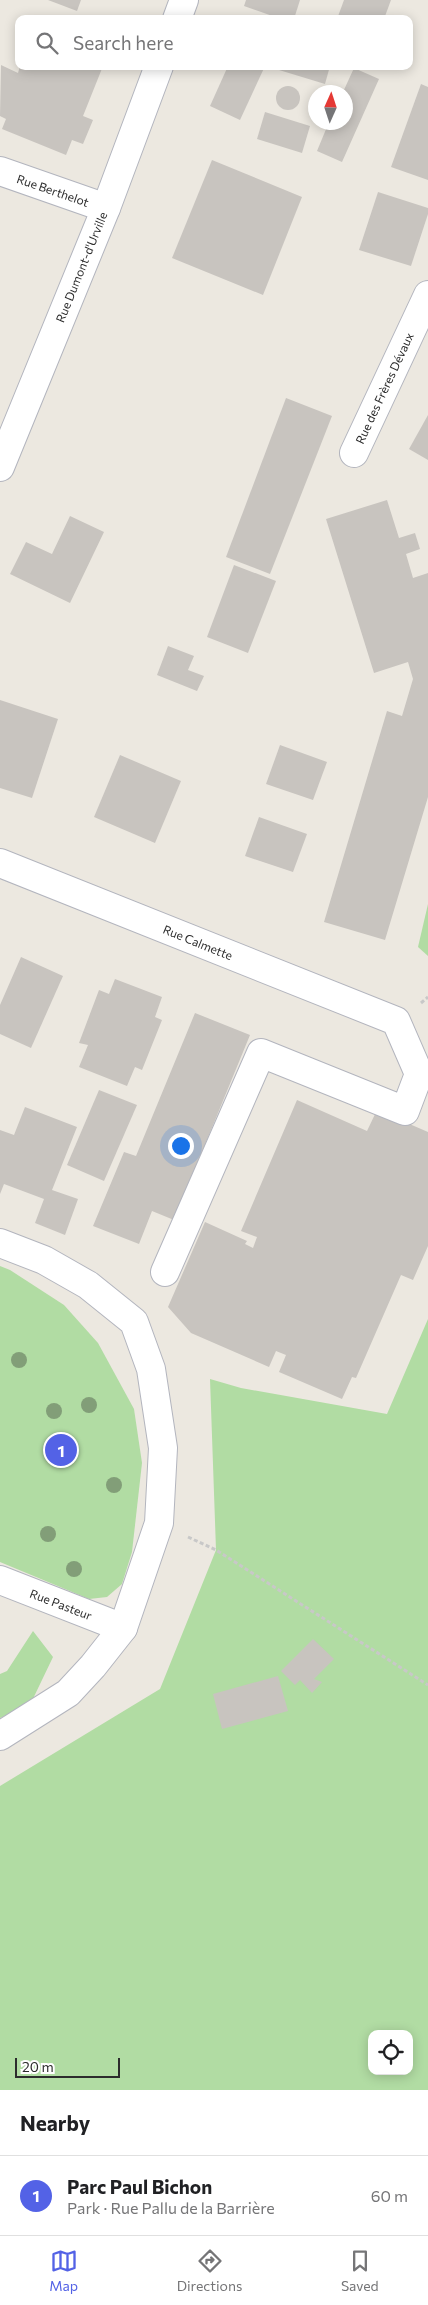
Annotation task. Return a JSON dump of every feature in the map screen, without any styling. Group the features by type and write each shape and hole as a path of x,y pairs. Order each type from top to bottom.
{"street":[{"path":"178,15 184,0"},
{"name":"Rue Dumont-d'Urville","path":"0,467 106,208 158,70"},
{"name":"Rue Berthelot","path":"0,171 106,208"},
{"name":"Rue des Frères Dévaux","path":"354,453 428,295"},
{"name":"Rue Calmette","path":"0,863 396,1021 419,1074 405,1110 261,1053 165,1272"},
{"path":"0,1243 44,1260 88,1285 134,1322 151,1369 163,1448 159,1523 123,1628 93,1666 68,1693 0,1736"},
{"name":"Rue Pasteur","path":"0,1580 123,1628"}],"path":[{"path":"159,1523 216,1550 428,1684"}],"green space":[{"path":"428,904 428,956 418,947"},
{"path":"0,1266 10,1270 64,1305 98,1343 134,1409 142,1463 132,1552 122,1584 107,1597 89,1599 0,1562"},
{"path":"428,1319 428,2090 0,2090 0,1786 160,1689 216,1550 210,1379 241,1388 387,1414"},
{"path":"33,1631 53,1657 30,1705 0,1718 0,1674 7,1671"}],"building":[{"path":"48,0 81,0 77,11"},
{"path":"246,0 300,0 295,15 270,15 244,6"},
{"path":"344,0 391,0 385,15 338,15"},
{"path":"1,65 18,73 19,70 101,70 83,116 93,120 83,144 72,140 66,155 2,129 6,119 0,116"},
{"path":"226,70 263,70 240,120 210,106"},
{"path":"279,70 329,70 325,84"},
{"path":"353,70 359,70 379,79 342,162 317,151 326,130 353,130 353,85 346,85"},
{"path":"421,84 428,87 428,180 391,167"},
{"path":"288,86 293,87 299,93 299,103 293,109 288,110 283,109 277,103 276,98 277,93 283,87"},
{"path":"265,112 308,125 309,130 302,153 257,139"},
{"path":"212,160 302,197 263,295 172,258"},
{"path":"378,192 428,208 428,214 411,266 359,250"},
{"path":"286,398 332,416 270,574 226,557"},
{"path":"428,415 428,460 409,449"},
{"path":"387,500 399,538 415,533 420,549 406,554 413,578 428,573 428,797 385,940 324,922 387,711 402,716 413,679 408,662 374,673 326,519"},
{"path":"70,516 104,532 70,603 10,574 26,542 52,554"},
{"path":"234,565 276,581 248,653 207,637"},
{"path":"168,646 194,656 188,670 204,676 197,691 157,675"},
{"path":"0,700 58,719 32,798 0,788"},
{"path":"280,745 327,762 313,800 266,784"},
{"path":"120,755 181,781 155,843 94,817"},
{"path":"259,817 307,834 293,872 245,856"},
{"path":"21,957 63,976 31,1048 0,1034 0,1005"},
{"path":"115,979 162,997 155,1017 162,1020 142,1070 135,1067 127,1086 79,1067 88,1045 79,1043 99,990 109,994"},
{"path":"195,1013 250,1035 174,1220 152,1211 139,1244 93,1226 124,1152 136,1156"},
{"path":"99,1090 137,1105 104,1181 67,1165"},
{"path":"297,1100 367,1131 377,1110 428,1132 428,1246 413,1280 401,1275 356,1378 352,1377 342,1399 279,1372 286,1355 276,1351 269,1367 191,1333 168,1307 205,1222 247,1241 245,1244 253,1248 257,1237 241,1231"},
{"path":"25,1107 77,1127 52,1190 78,1199 65,1235 35,1223 44,1199 4,1184 0,1194 0,1130 14,1135"},
{"path":"313,1639 334,1659 314,1679 322,1682 312,1693 300,1680 295,1685 281,1671"},
{"path":"278,1676 288,1711 222,1729 213,1694"}],"place":[{"name":"Parc Paul Bichon","path":"61,1450"}]}
